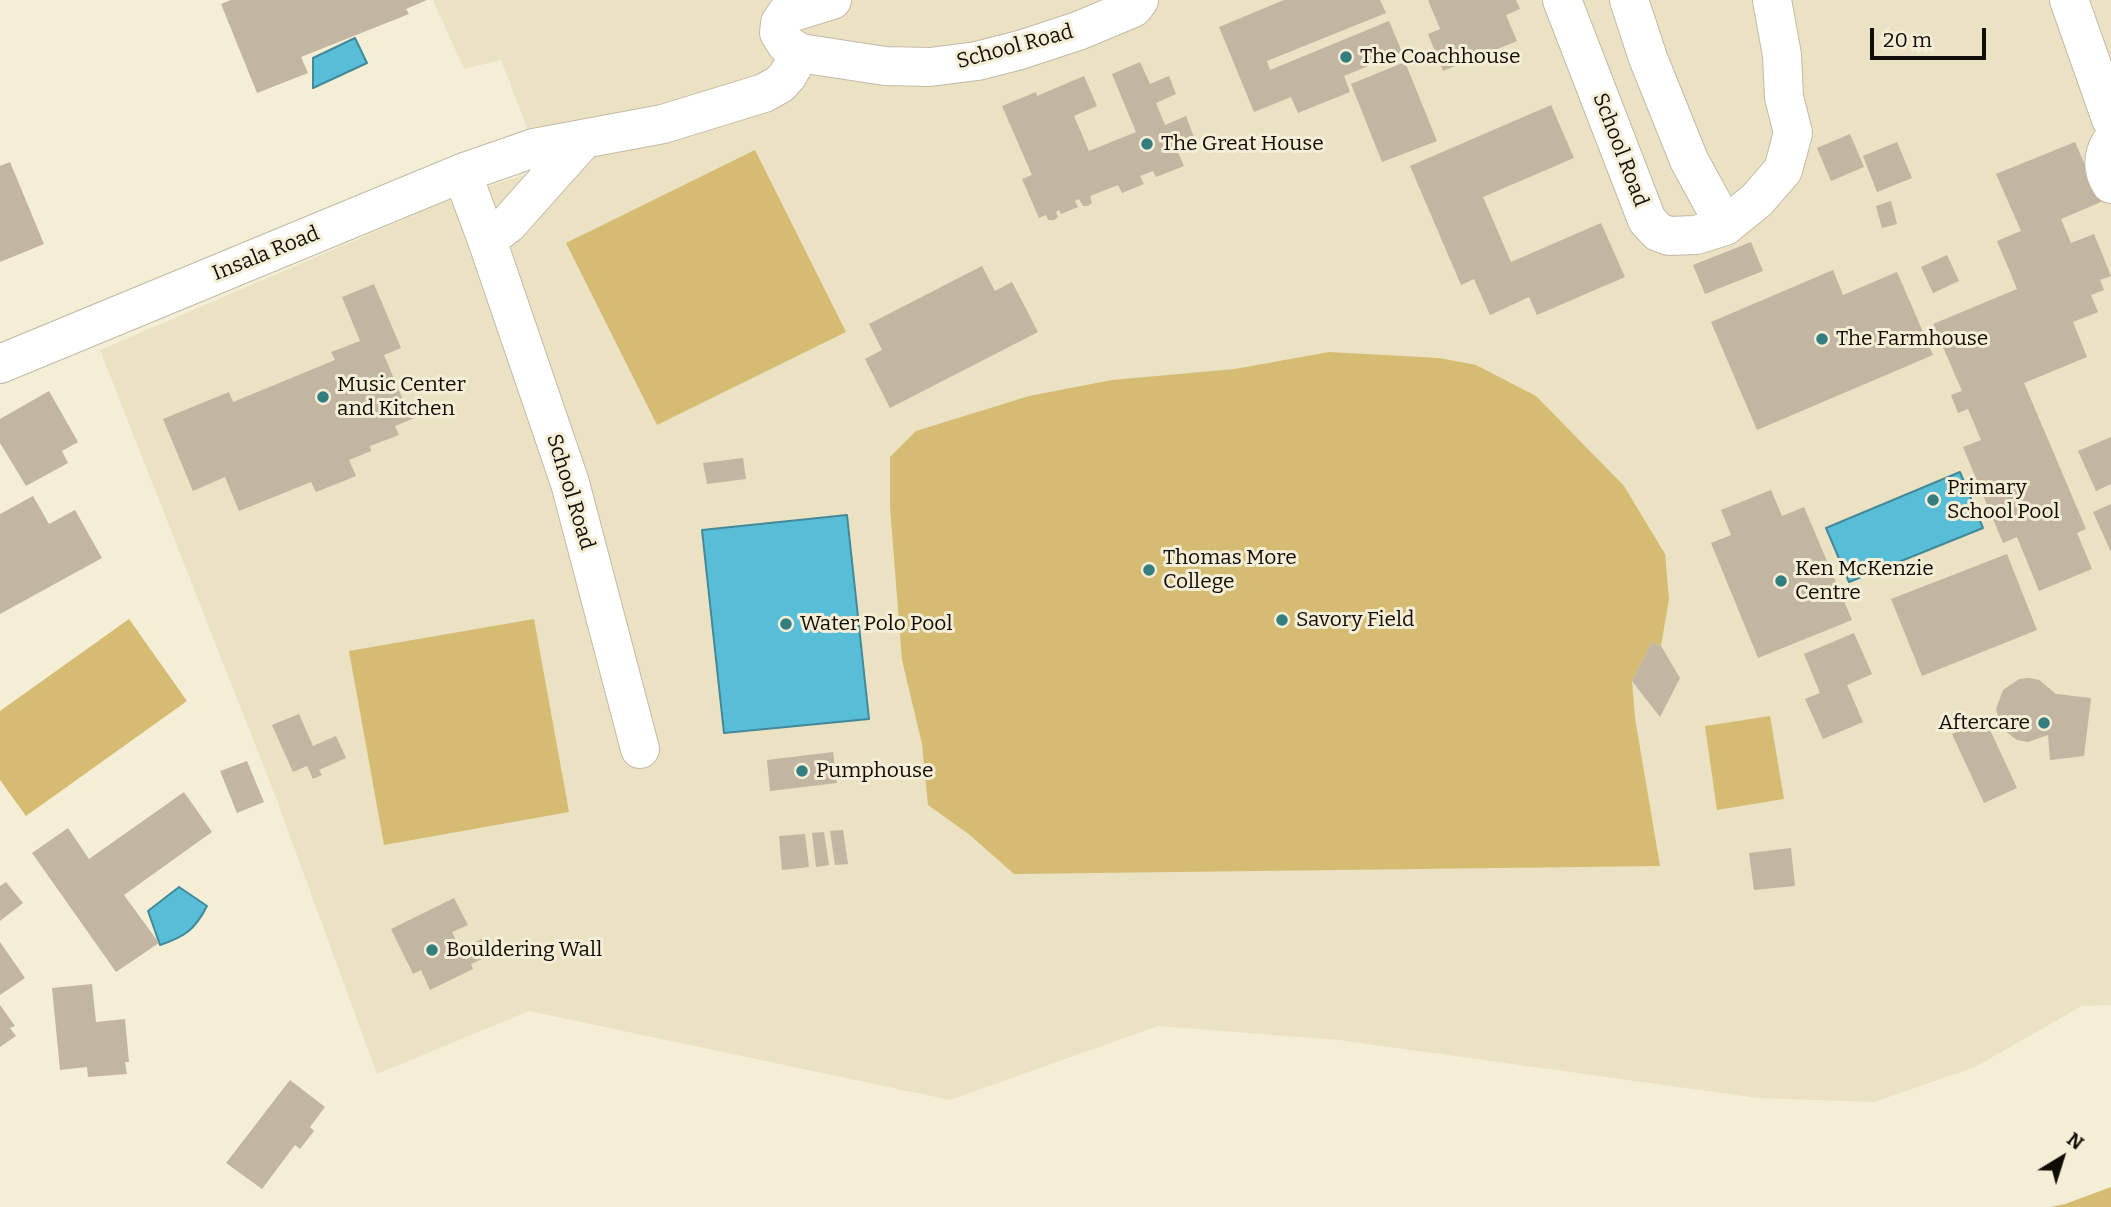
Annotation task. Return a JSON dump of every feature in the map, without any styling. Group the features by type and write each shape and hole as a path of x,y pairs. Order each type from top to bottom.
{"street":[{"path":"487,240 508,224 583,140 663,124 764,93 780,84 800,53 786,44 779,33 780,23 786,14 832,0"},
{"name":"School Road","path":"800,53 885,66 930,67 976,61 1078,31 1133,8 1139,0"},
{"name":"School Road","path":"1562,0 1647,220 1658,232 1668,236 1696,235 1725,226 1757,200 1783,170 1793,133 1784,97 1782,55 1772,0"},
{"path":"1629,0 1648,58 1689,160 1725,226"},
{"path":"2068,0 2111,119"},
{"name":"Insala Road","path":"0,364 462,173 534,148 583,140"},
{"path":"2111,142 2104,165 2111,184"},
{"name":"School Road","path":"462,173 570,484 640,749"}],"shaded area":[{"name":"Thomas More College","path":"433,0 2111,0 2111,1005 2082,1006 1975,1067 1874,1102 1758,1098 1339,1040 1158,1026 950,1100 529,1011 377,1074 273,790 100,350 458,196 543,169 501,60 464,69"},
{"path":"755,150 846,332 657,425 566,243"},
{"name":"Savory Field","path":"1329,352 1439,358 1476,365 1536,396 1624,486 1665,554 1669,599 1661,646 1652,642 1632,681 1635,718 1660,866 1014,874 970,835 928,805 922,744 902,660 890,507 890,457 916,431 1029,396 1112,380 1235,369"},
{"path":"129,619 187,701 26,816 0,780 0,711"},
{"path":"534,619 569,812 384,845 349,651"},
{"path":"1770,716 1784,799 1717,810 1705,726"},
{"path":"2111,1187 2111,1207 2051,1207 2065,1204"}],"water":[{"path":"355,38 367,63 313,88 313,58"},
{"name":"Primary School Pool","path":"1960,472 1983,528 1849,582 1826,528"},
{"name":"Water Polo Pool","path":"847,515 869,719 724,733 702,530"},
{"path":"179,887 207,906 188,931 160,945 148,911"}],"building":[{"path":"231,0 427,0 406,9 409,14 301,57 308,73 257,93 221,4"},
{"name":"The Coachhouse","path":"1284,0 1380,0 1386,13 1267,61 1270,70 1389,21 1402,52 1344,76 1350,92 1298,113 1291,97 1254,112 1219,27"},
{"path":"1428,0 1516,0 1520,9 1506,15 1517,41 1443,71 1428,34 1440,29"},
{"name":"The Great House","path":"1140,62 1150,84 1169,76 1176,94 1156,103 1165,125 1186,116 1195,140 1176,148 1184,166 1156,177 1153,171 1140,176 1144,184 1122,193 1118,185 1090,196 1092,203 1088,206 1083,206 1079,199 1075,201 1078,207 1061,214 1059,210 1056,212 1058,217 1054,220 1048,220 1046,215 1039,218 1022,179 1032,175 1002,106 1036,92 1037,96 1084,76 1097,106 1074,116 1089,151 1136,132 1112,74"},
{"path":"1405,62 1437,141 1382,162 1351,84"},
{"path":"1551,105 1574,158 1483,197 1511,262 1601,223 1625,277 1537,315 1529,297 1490,315 1474,279 1461,285 1410,166"},
{"path":"1850,134 1864,167 1831,181 1817,148"},
{"path":"1897,142 1912,178 1877,192 1863,156"},
{"path":"2075,142 2101,202 2061,219 2071,243 2094,234 2111,276 2100,280 2104,290 2091,295 2098,312 2073,322 2087,357 2024,383 2086,529 2077,533 2092,569 2039,591 2017,537 2003,543 1963,447 1981,440 1968,409 1958,413 1951,395 1962,391 1933,324 2017,289 1997,241 2021,231 1996,174"},
{"path":"10,162 44,244 0,262 0,166"},
{"path":"1891,201 1897,224 1882,228 1876,206"},
{"path":"1751,242 1763,271 1705,294 1693,265"},
{"path":"1947,255 1959,281 1933,293 1921,267"},
{"path":"982,266 995,291 1012,282 1038,332 890,408 865,359 882,350 869,324"},
{"name":"The Farmhouse","path":"1833,270 1843,295 1897,272 1933,355 1757,430 1711,322"},
{"name":"Music Center and Kitchen","path":"374,284 401,348 384,355 405,405 411,402 417,417 395,426 399,435 370,446 371,451 349,460 356,476 316,492 311,482 239,511 225,477 193,491 163,419 229,392 233,402 335,360 331,352 360,341 342,297"},
{"path":"49,391 78,442 62,451 68,463 26,486 0,443 0,419"},
{"path":"2111,437 2111,484 2096,491 2078,451"},
{"path":"743,458 746,479 707,484 703,463"},
{"name":"Ken McKenzie Centre","path":"1771,490 1782,516 1804,507 1852,620 1758,658 1711,543 1731,535 1721,510"},
{"path":"33,496 49,524 75,510 102,558 0,614 0,514"},
{"path":"2111,504 2111,552 2093,512"},
{"path":"2007,554 2037,630 1922,676 1891,599"},
{"path":"1854,633 1872,674 1847,685 1863,722 1823,739 1805,699 1820,693 1804,654"},
{"path":"1652,642 1661,646 1680,678 1660,717 1632,681"},
{"name":"Aftercare","path":"2019,679 2039,680 2056,694 2091,698 2084,756 2050,760 2048,735 2028,742 2017,740 2001,728 1996,709 2003,690"},
{"path":"299,714 313,746 336,736 346,758 319,770 322,775 313,779 307,766 293,772 272,725"},
{"path":"1985,719 2017,788 1984,803 1952,734"},
{"name":"Pumphouse","path":"833,752 837,783 770,791 767,760"},
{"path":"247,761 264,802 237,813 220,771"},
{"path":"184,792 212,832 124,895 159,943 116,972 32,853 68,828 89,859"},
{"path":"843,830 848,864 835,865 830,831"},
{"path":"824,832 829,865 816,867 812,833"},
{"path":"805,834 809,867 782,870 779,836"},
{"path":"1791,848 1795,886 1754,890 1749,853"},
{"path":"6,882 23,903 0,921 0,886"},
{"path":"454,898 468,925 452,932 460,949 484,938 491,955 471,964 473,969 430,990 421,970 413,974 391,929"},
{"path":"0,942 25,978 0,995"},
{"path":"92,984 96,1022 125,1019 129,1062 125,1062 127,1074 88,1077 87,1067 60,1070 52,988"},
{"path":"0,1005 15,1026 10,1028 16,1036 0,1047"},
{"path":"290,1080 325,1107 310,1127 314,1131 300,1149 295,1145 262,1189 226,1163"}],"place":[{"name":"The Coachhouse","path":"1346,57"},
{"name":"The Great House","path":"1147,144"},
{"name":"The Farmhouse","path":"1822,339"},
{"name":"Music Center and Kitchen","path":"323,397"},
{"name":"Primary School Pool","path":"1933,500"},
{"name":"Thomas More College","path":"1149,570"},
{"name":"Ken McKenzie Centre","path":"1781,581"},
{"name":"Savory Field","path":"1282,620"},
{"name":"Water Polo Pool","path":"786,624"},
{"name":"Aftercare","path":"2044,723"},
{"name":"Pumphouse","path":"802,771"},
{"name":"Bouldering Wall","path":"432,950"}]}
